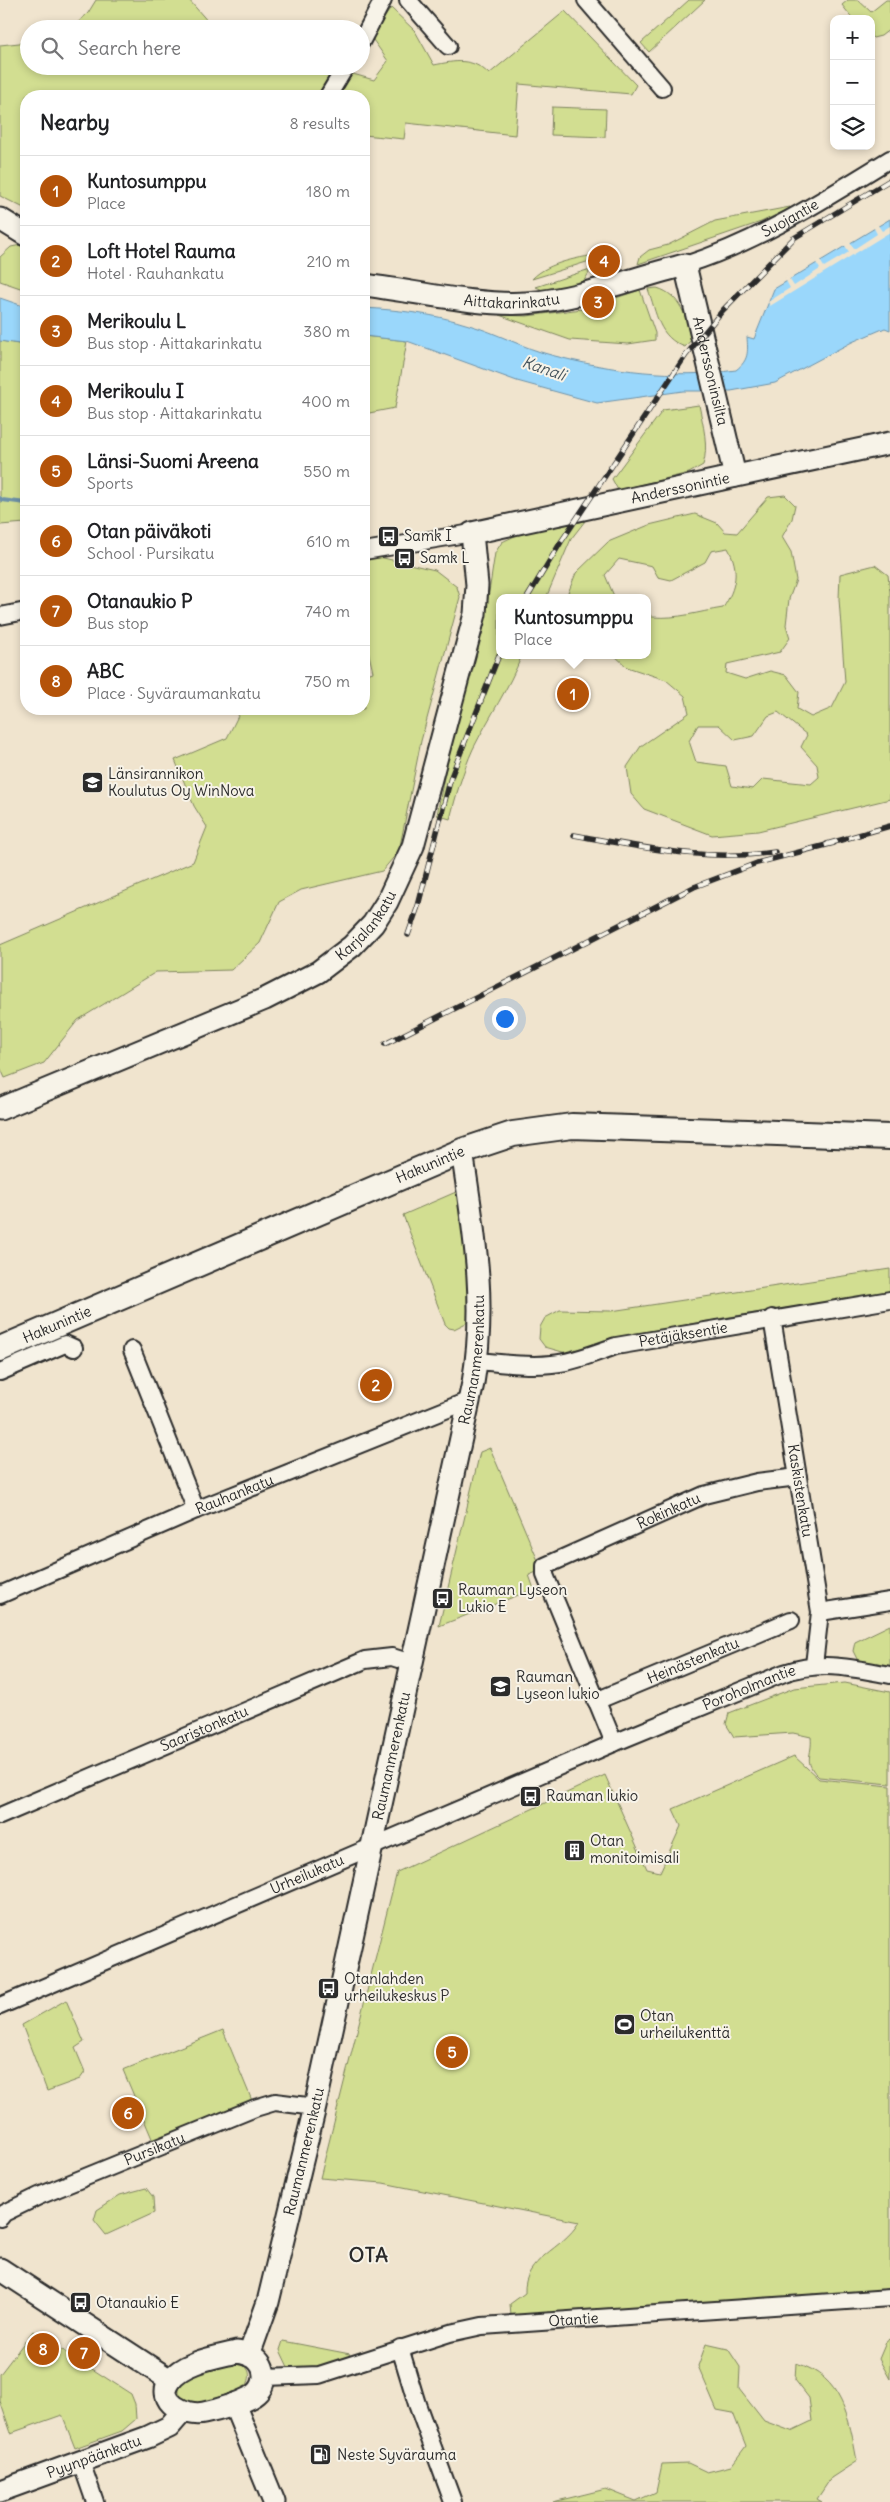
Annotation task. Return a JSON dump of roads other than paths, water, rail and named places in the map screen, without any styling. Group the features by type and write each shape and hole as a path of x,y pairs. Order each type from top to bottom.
{"highway":[{"name":"Hakunintie","path":"0,1349 462,1151 513,1134 572,1126 890,1137"}],"main road":[{"path":"0,219 20,231"},
{"name":"Aittakarinkatu","path":"370,286 494,303 525,303 572,296 685,265"},
{"name":"Anderssoninsilta","path":"685,265 735,476"},
{"name":"Anderssonintie","path":"472,533 890,443"},
{"name":"Karjalankatu","path":"0,1109 297,984 352,946 373,924 395,888 413,846 474,614 477,585 472,533"},
{"name":"Raumanmerenkatu","path":"249,2355 268,2302 315,2107 477,1361 481,1310 479,1272 472,1209 462,1151"},
{"path":"0,2269 170,2380"},
{"path":"237,2352 249,2355 260,2364 265,2377 260,2389 253,2396 202,2414 182,2412 171,2405 167,2392 170,2380 186,2367 237,2352"},
{"path":"234,2404 274,2502"},
{"name":"Pyynpäänkatu","path":"0,2491 128,2446 169,2427 182,2412"}],"street":[{"path":"370,25 383,0"},
{"path":"408,0 448,46"},
{"path":"586,0 662,88"},
{"path":"332,90 341,75"},
{"name":"Suojantie","path":"685,265 725,252 769,231 890,159"},
{"path":"370,550 472,533"},
{"path":"0,616 20,612"},
{"name":"Petäjäksentie","path":"477,1361 520,1365 551,1365 579,1359 616,1346 772,1318 890,1300"},
{"name":"Kaskistenkatu","path":"772,1318 820,1612 814,1665"},
{"path":"0,1372 65,1344 74,1348"},
{"path":"132,1350 196,1510"},
{"name":"Rauhankatu","path":"0,1595 196,1510 470,1400"},
{"name":"Rokinkatu","path":"596,1701 545,1575 545,1566 704,1495 757,1482 798,1477"},
{"path":"820,1612 890,1601"},
{"name":"Heinästenkatu","path":"596,1701 791,1620"},
{"name":"Saaristonkatu","path":"0,1816 365,1660 392,1657 411,1663"},
{"name":"Poroholmantie","path":"614,1743 784,1673 814,1665 840,1666 890,1675"},
{"path":"596,1701 614,1743"},
{"name":"Urheilukatu","path":"0,2006 614,1743"},
{"name":"Pursikatu","path":"0,2218 4,2213 39,2196 255,2108 275,2102 315,2107"},
{"name":"Otantie","path":"265,2377 319,2375 450,2332 513,2322 890,2298"},
{"path":"400,2348 417,2404 453,2502"},
{"path":"80,2462 95,2502"}],"water":[{"name":"Kanali","path":"890,219 890,330 885,328 852,342 775,383 731,391 683,391 597,403 517,381 407,341 370,337 370,308 390,310 430,315 456,321 479,328 520,345 574,361 643,372 713,373 736,370 743,363 747,355 747,337 754,339 774,289"},
{"path":"0,298 20,305 20,345 0,341"}],"waterway":[{"path":"0,498 2,500 20,502"}],"railway":[{"path":"529,594 561,542 686,355 723,310 794,238 890,180"},
{"path":"408,935 418,906 451,777 497,659"},
{"path":"827,844 890,826"},
{"path":"574,835 674,852 724,855 775,852"},
{"path":"385,1044 694,887 757,863 834,843"}],"place":[{"name":"Merikoulu I","path":"604,261"},
{"name":"Merikoulu L","path":"598,302"},
{"name":"Samk I","path":"388,536"},
{"name":"Samk L","path":"404,558"},
{"name":"Kuntosumppu","path":"573,694"},
{"name":"Länsirannikon Koulutus Oy WinNova","path":"92,783"},
{"name":"Loft Hotel Rauma","path":"376,1385"},
{"name":"Rauman Lyseon Lukio E","path":"442,1599"},
{"name":"Rauman Lyseon lukio","path":"500,1686"},
{"name":"Rauman lukio","path":"530,1796"},
{"name":"Otan monitoimisali","path":"574,1850"},
{"name":"Otanlahden urheilukeskus P","path":"328,1988"},
{"name":"Otan urheilukenttä","path":"624,2025"},
{"name":"Länsi-Suomi Areena","path":"452,2052"},
{"name":"Otan päiväkoti","path":"128,2113"},
{"name":"Otanaukio E","path":"80,2303"},
{"name":"ABC","path":"43,2349"},
{"name":"Otanaukio P","path":"84,2353"},
{"name":"Neste Syvärauma","path":"321,2455"}],"district":[{"name":"OTA","path":"369,2255"}]}
